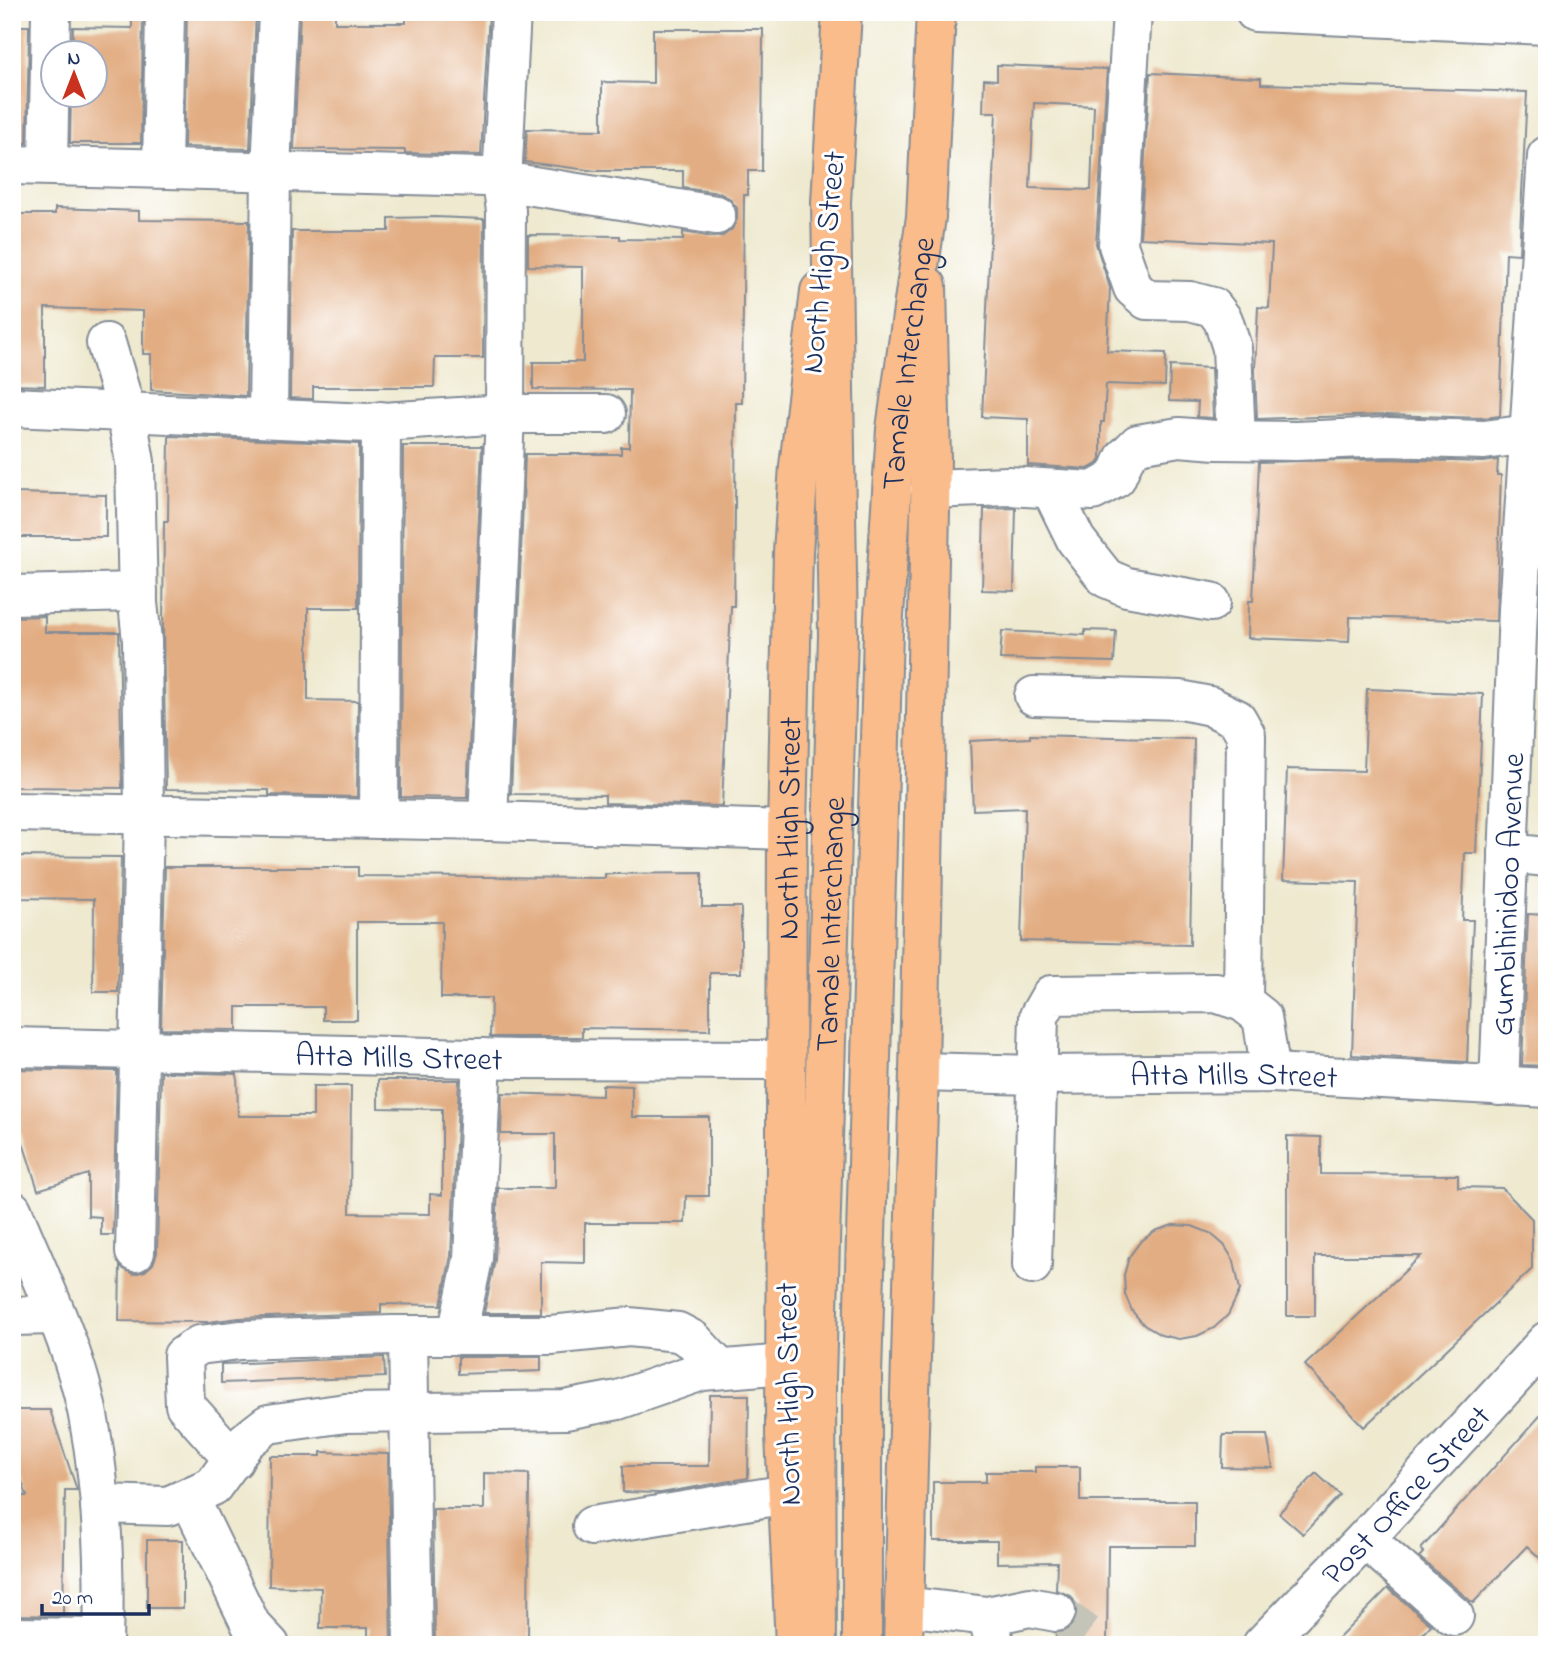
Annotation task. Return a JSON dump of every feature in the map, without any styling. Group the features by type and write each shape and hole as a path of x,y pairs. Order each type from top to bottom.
{"main road":[{"name":"North High Street","path":"795,1645 788,1494 801,1371 786,1060 787,830 794,540 799,466 831,202 842,12"},
{"path":"903,1645 919,1072 930,489 926,217 936,12"},
{"name":"Tamale Interchange","path":"817,1645 801,1371 838,635 831,202"},
{"name":"Tamale Interchange","path":"862,1645 862,1377 884,618 896,429 926,217"}],"street":[{"path":"51,12 30,165 486,177 716,215"},
{"path":"162,168 165,12"},
{"path":"268,417 271,171 278,12"},
{"path":"488,821 505,414 506,211 502,181 511,12"},
{"path":"1132,12 1118,245 1133,288 1147,300 1190,301 1213,307 1223,320 1232,348 1236,440"},
{"path":"1255,12 1547,25"},
{"name":"Gumbihinidoo Avenue","path":"1499,1086 1508,853 1532,610 1547,156"},
{"path":"106,343 126,411 135,462 142,641 144,816 135,1252"},
{"path":"12,407 381,422 505,414 606,414"},
{"path":"379,819 381,422"},
{"path":"930,489 1008,486 1093,491 1116,478 1125,457 1138,444 1179,437 1296,441 1387,437 1485,440 1538,434"},
{"path":"1051,489 1076,540 1106,578 1127,587 1211,602"},
{"path":"12,595 138,592"},
{"path":"1034,696 1181,700 1210,706 1237,719 1246,735 1243,1002"},
{"path":"12,812 787,830"},
{"path":"1508,853 1547,857"},
{"path":"1032,1265 1039,1016 1051,995 1216,993 1243,1002 1262,1017 1271,1073"},
{"name":"Atta Mills Street","path":"12,1046 482,1058 786,1060"},
{"path":"457,1335 473,1259 482,1058"},
{"name":"Atta Mills Street","path":"919,1072 1271,1073 1547,1088"},
{"path":"12,1210 76,1370 89,1420 100,1504 103,1641 12,1637"},
{"path":"12,1316 55,1315"},
{"path":"234,1460 185,1405 183,1356 199,1345 240,1339 551,1335 629,1327 678,1332 693,1339 719,1368"},
{"path":"408,1335 413,1645"},
{"name":"Post Office Street","path":"1262,1645 1365,1539 1547,1341"},
{"path":"100,1504 168,1506 213,1486 246,1441 268,1424 346,1413 565,1410 618,1400 702,1371 719,1368 801,1371"},
{"path":"592,1526 788,1494"},
{"path":"189,1497 251,1625 270,1645"},
{"path":"1365,1539 1454,1616"},
{"path":"904,1606 991,1631 1030,1607 1056,1612"}],"building":[{"path":"132,12 143,12 141,143 70,143 71,108 108,108 108,38 73,38 73,27 132,28"},
{"path":"187,12 256,12 250,149 184,147"},
{"path":"300,12 335,12 335,23 406,23 406,16 462,16 462,12 489,12 481,155 405,153 405,150 294,149"},
{"path":"12,26 29,26 27,143 12,143"},
{"path":"653,29 763,29 762,171 748,171 748,195 744,195 742,403 736,403 734,606 731,606 722,806 605,803 605,795 511,794 525,454 621,454 621,447 629,447 630,390 533,389 533,362 583,362 583,267 528,266 528,235 683,240 683,232 723,236 732,229 737,219 737,208 729,198 719,193 683,188 683,171 596,171 525,162 527,129 602,130 602,82 653,83"},
{"path":"997,65 1107,69 1096,244 1110,288 1107,351 1166,353 1165,386 1106,384 1104,422 1101,422 1101,458 1099,463 1088,469 1028,465 1028,419 982,417 996,112 983,112 984,79 997,80","holes":["1034,103 1094,106 1091,190 1030,188"]},
{"path":"1150,73 1261,78 1261,84 1527,92 1519,254 1506,253 1500,416 1483,418 1386,415 1257,419 1255,370 1258,307 1269,308 1272,244 1140,238"},
{"path":"55,208 139,211 139,220 249,221 246,396 151,390 151,354 143,354 143,311 45,308 45,386 12,385 12,214 55,214"},
{"path":"389,218 484,219 483,358 435,358 434,387 313,387 313,399 290,398 292,231 389,231"},
{"path":"1170,366 1211,368 1213,418 1197,417 1198,402 1169,401"},
{"path":"169,436 359,444 358,608 308,608 308,700 358,701 357,797 269,795 269,790 166,789 163,628 164,521 168,521"},
{"path":"403,446 482,446 467,798 401,797"},
{"path":"1387,459 1483,462 1498,460 1497,475 1501,475 1496,621 1350,617 1349,642 1248,638 1249,601 1253,601 1259,462"},
{"path":"12,493 106,495 106,537 12,537"},
{"path":"1016,508 1014,591 982,590 984,509"},
{"path":"45,616 45,632 119,632 122,788 12,787 12,617"},
{"path":"1085,630 1116,631 1114,662 1000,659 1002,631 1085,635"},
{"path":"1367,689 1483,694 1476,853 1465,853 1462,920 1473,920 1467,1062 1352,1055 1358,882 1283,880 1287,769 1364,771"},
{"path":"1030,735 1194,739 1190,945 1021,941 1025,808 973,810 970,741 1030,738"},
{"path":"12,856 121,857 118,992 93,992 94,899 12,898"},
{"path":"165,867 358,867 358,876 605,878 605,874 702,873 702,907 741,907 741,973 710,973 710,1030 582,1028 582,1037 490,1037 491,998 441,998 442,922 357,922 357,1020 323,1020 323,1007 237,1007 237,1030 161,1029"},
{"path":"1528,914 1547,915 1547,1066 1522,1065"},
{"path":"12,1069 117,1071 113,1235 101,1235 101,1217 88,1216 88,1174 38,1190 12,1108"},
{"path":"161,1072 237,1074 238,1116 313,1116 313,1086 351,1086 350,1213 430,1214 430,1194 442,1195 442,1109 378,1108 378,1080 459,1080 451,1256 441,1305 381,1304 381,1313 239,1318 208,1322 119,1321 120,1267 134,1274 145,1271 153,1264 157,1253"},
{"path":"602,1085 632,1086 632,1117 709,1117 709,1196 686,1196 685,1223 585,1223 585,1263 541,1262 541,1313 484,1313 495,1260 498,1188 555,1188 555,1134 501,1134 502,1093 602,1096"},
{"path":"1287,1136 1321,1137 1321,1174 1458,1175 1458,1187 1502,1188 1532,1219 1532,1269 1364,1427 1305,1365 1421,1256 1315,1256 1315,1316 1287,1316"},
{"path":"1173,1225 1192,1226 1210,1233 1224,1245 1234,1261 1240,1290 1228,1315 1214,1328 1197,1336 1179,1339 1161,1335 1144,1325 1132,1311 1125,1294 1124,1275 1129,1257 1140,1242 1155,1231"},
{"path":"384,1357 385,1377 221,1383 221,1364"},
{"path":"458,1357 541,1357 541,1371 458,1374"},
{"path":"710,1395 749,1395 748,1478 661,1493 623,1492 623,1466 709,1466"},
{"path":"1547,1408 1547,1565 1527,1546 1473,1603 1419,1557 1424,1552 1421,1549"},
{"path":"12,1410 50,1410 77,1490 65,1490 63,1616 12,1615 12,1496 27,1496 12,1453"},
{"path":"1223,1435 1267,1435 1273,1468 1222,1467"},
{"path":"321,1452 388,1454 391,1645 368,1645 368,1628 320,1628 321,1588 269,1586 270,1456 321,1456"},
{"path":"1035,1467 1080,1467 1080,1501 1195,1501 1195,1546 1108,1546 1107,1645 1055,1645 1056,1633 1072,1627 1078,1615 1077,1606 1071,1596 1056,1590 1057,1562 997,1563 997,1541 933,1541 933,1482 986,1482 986,1472 1035,1472"},
{"path":"484,1473 529,1474 528,1645 435,1645 433,1509 484,1509"},
{"path":"1316,1473 1340,1495 1303,1534 1279,1513"},
{"path":"147,1540 183,1540 183,1608 147,1608"},
{"path":"1388,1588 1431,1625 1412,1645 1332,1645"}],"tunnel":[{"path":"1056,1612 1087,1634 1094,1645"}]}
